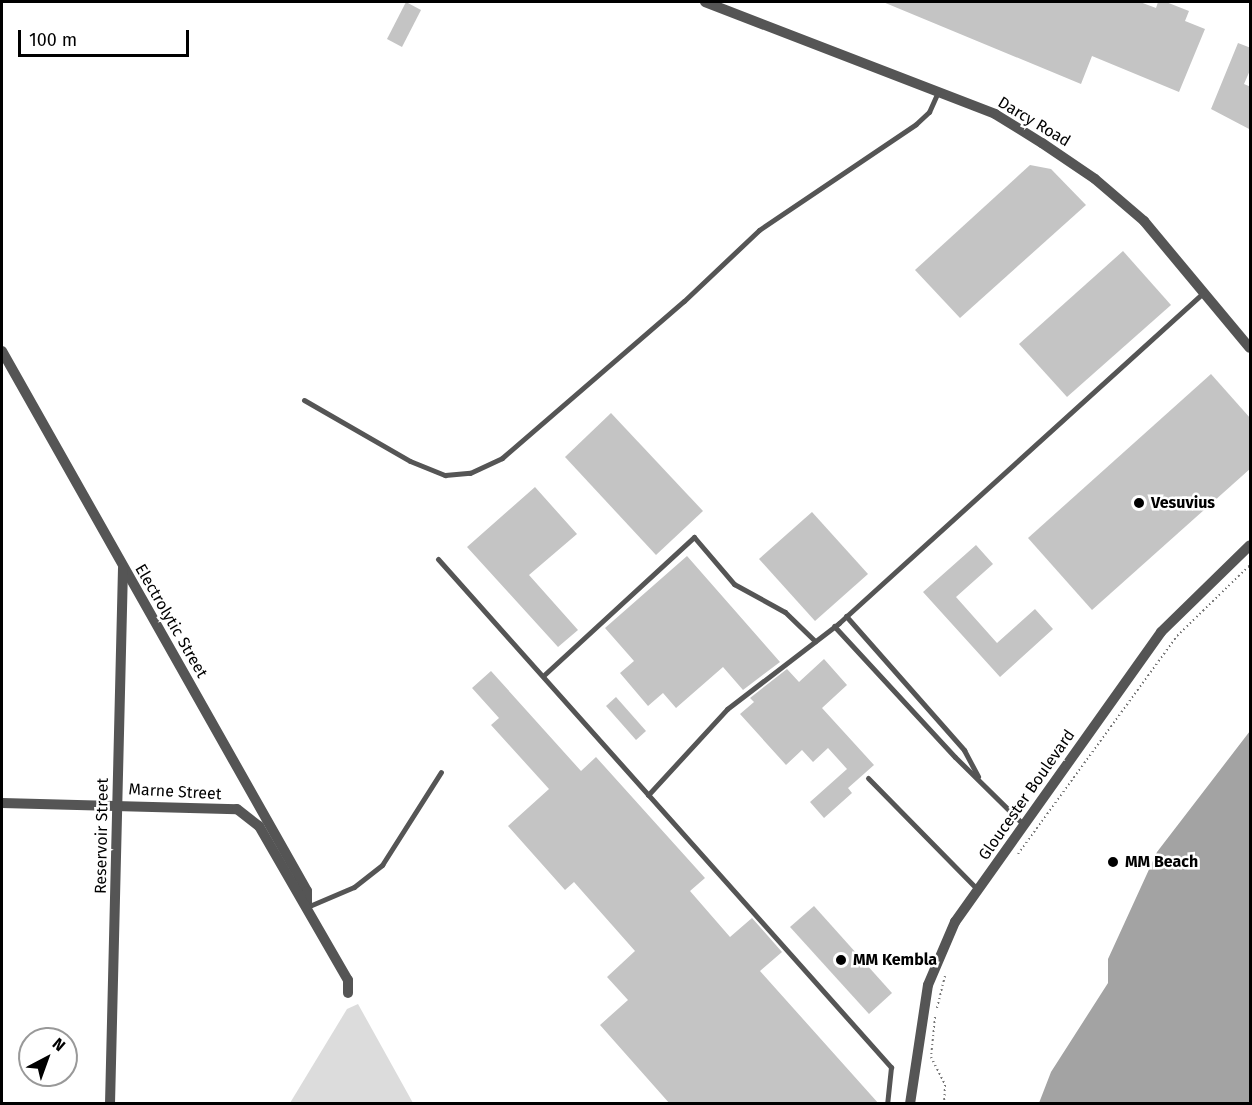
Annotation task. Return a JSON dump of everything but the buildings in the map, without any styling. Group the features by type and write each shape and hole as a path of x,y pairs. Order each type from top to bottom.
{"street":[{"name":"Darcy Road","path":"705,2 995,114 1095,179 1144,221 1251,348"},
{"name":"Electrolytic Street","path":"2,351 307,891 308,907"},
{"name":"Gloucester Boulevard","path":"910,1104 928,985 946,938 1161,632 1251,545"},
{"name":"Reservoir Street","path":"110,1104 123,568"},
{"name":"Marne Street","path":"2,803 118,804 237,809 259,826 308,907 348,980 348,993"}],"lane":[{"path":"304,400 410,461 445,475 470,473 502,458 684,301 759,230 916,124 929,112 938,92"},
{"path":"648,795 727,709 846,616 1204,292"},
{"path":"544,675 694,537 734,584 785,612 815,641"},
{"path":"438,559 544,675 891,1067 887,1104"},
{"path":"846,616 964,750 981,780"},
{"path":"834,626 955,757 981,780 1024,825"},
{"path":"308,907 354,887 382,865 441,772"},
{"path":"868,778 978,890"}],"path":[{"path":"1012,863 1177,636 1251,566"},
{"path":"944,1104 945,1085 931,1057 931,1047 945,973"}],"shaded area":[{"path":"1250,731 1250,1103 1039,1103 1051,1072 1108,983 1108,959 1157,852"},
{"path":"358,1004 413,1103 290,1103 347,1009"}],"place":[{"name":"Vesuvius","path":"1139,503"},
{"name":"MM Beach","path":"1113,862"},
{"name":"MM Kembla","path":"841,960"}]}
